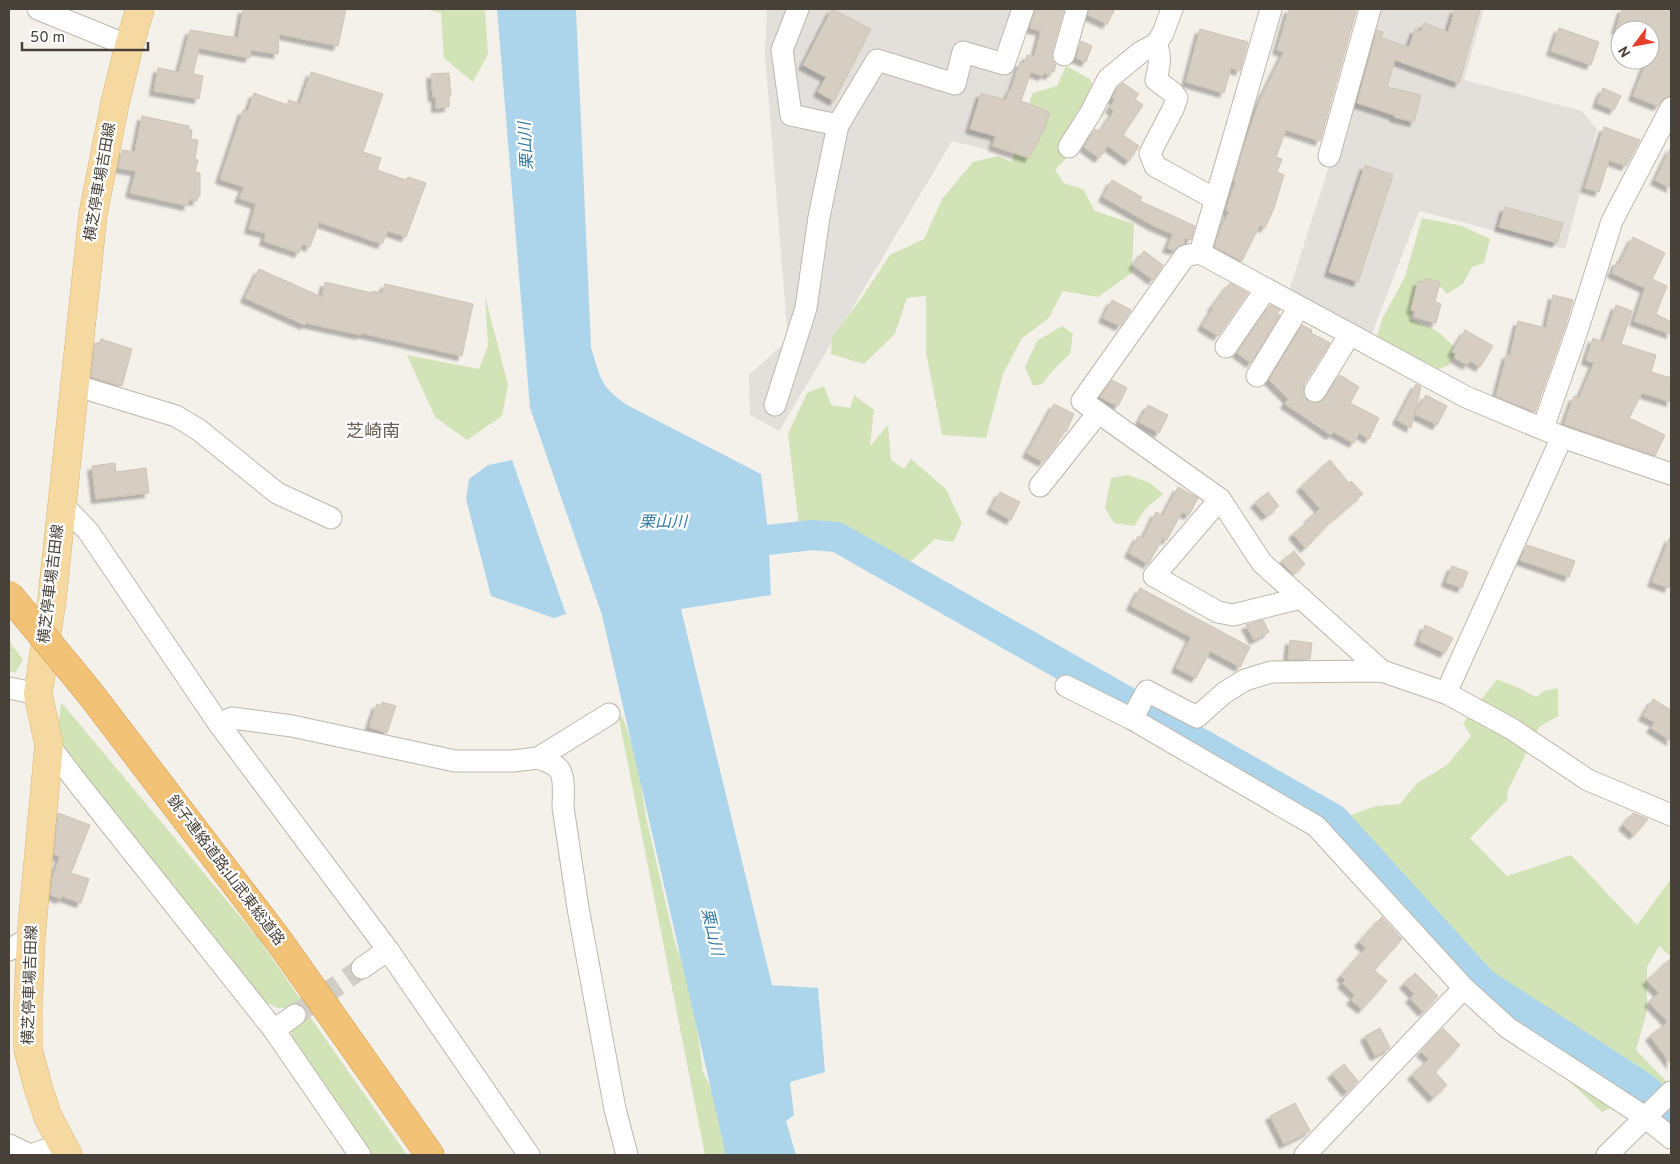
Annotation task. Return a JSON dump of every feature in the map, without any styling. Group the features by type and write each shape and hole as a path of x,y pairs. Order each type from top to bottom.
{"highway":[{"name":"銚子連絡道路;山武東総道路","path":"9,595 89,692 279,942 430,1155"}],"main road":[{"name":"横芝停車場吉田線","path":"65,1150 48,1117 28,1049 28,1005 20,943 49,744 38,694 52,599 93,214 115,103 140,9"}],"street":[{"path":"38,9 129,46"},
{"path":"798,9 782,50 791,115 838,125"},
{"path":"775,405 806,308 819,217 838,125 877,60 955,84 964,52 1004,64 1023,9"},
{"path":"1064,55 1077,9"},
{"path":"1069,148 1108,79 1141,52 1156,44 1172,9"},
{"path":"1200,253 1270,9"},
{"path":"1329,156 1370,9"},
{"path":"1156,44 1160,53 1156,80"},
{"path":"1127,63 1148,80 1156,80 1177,98 1150,153 1155,166 1215,199"},
{"path":"1543,428 1578,328 1612,221 1671,108"},
{"path":"1382,671 1262,563 1220,499 1082,401 1185,256 1200,253 1466,397 1562,437 1671,474"},
{"path":"1226,347 1266,289"},
{"path":"1257,376 1299,307"},
{"path":"1315,391 1350,334"},
{"path":"74,385 176,416 199,430 277,494 331,518"},
{"path":"1040,486 1098,413"},
{"path":"1446,693 1562,437"},
{"path":"1220,499 1154,576 1218,612 1233,615 1301,598"},
{"path":"61,503 88,531 219,724 388,950 529,1155"},
{"path":"1132,718 1147,691 1197,718 1224,693 1245,680 1271,672 1382,671 1446,693 1512,729 1588,780 1671,815"},
{"path":"1066,686 1132,718 1316,826 1464,988 1508,1028 1645,1117 1671,1138"},
{"path":"9,688 38,694"},
{"path":"219,724 232,718 292,726 455,761 513,761 538,758 609,714"},
{"path":"49,744 79,785 274,1030 360,1155"},
{"path":"538,758 557,767 561,774 563,806 578,908 615,1109 627,1155"},
{"path":"362,968 388,950"},
{"path":"1305,1155 1464,988"},
{"path":"274,1030 295,1015"},
{"path":"1607,1155 1671,1092"},
{"path":"9,1145 31,1155 65,1150"}],"shaded area":[{"path":"767,9 1016,9 1025,27 989,150 952,141 779,431 750,415 749,375 788,340 765,55"},
{"path":"1376,9 1484,9 1464,80 1582,111 1597,129 1565,249 1419,211 1371,336 1288,294 1331,160"}],"green space":[{"path":"425,9 485,9 488,54 473,82 444,58 441,13"},
{"path":"1066,66 1090,79 1105,114 1080,136 1072,152 1055,170 1064,183 1083,189 1095,211 1134,224 1132,273 1098,297 1063,291 1048,319 1022,338 1003,374 986,438 942,435 926,352 926,296 907,298 895,334 864,364 831,354 832,337 890,255 924,239 942,199 973,162 998,156 1012,162 1021,121 1033,93 1057,86"},
{"path":"1422,218 1462,226 1490,239 1484,263 1472,267 1463,284 1447,294 1442,288 1417,283 1411,319 1437,331 1458,350 1448,366 1431,371 1371,357 1382,319 1405,277"},
{"path":"485,296 508,385 502,416 467,440 435,417 407,355 479,369 488,346"},
{"path":"1062,326 1073,334 1070,354 1053,370 1042,384 1033,386 1025,367 1037,341"},
{"path":"824,386 831,405 850,408 854,395 874,410 870,446 888,425 891,460 904,469 911,459 946,489 962,523 953,542 935,539 907,565 845,534 799,526 788,434 807,393"},
{"path":"1128,475 1150,483 1163,494 1146,508 1134,526 1114,523 1105,508 1111,478"},
{"path":"9,641 23,660 15,673 9,671"},
{"path":"1497,679 1536,697 1544,691 1558,688 1558,716 1539,727 1508,790 1507,800 1470,838 1507,876 1571,855 1637,925 1671,879 1671,957 1659,946 1647,967 1647,1011 1636,1050 1667,1082 1602,1112 1471,989 1382,868 1351,815 1377,806 1400,804 1417,783 1447,765 1471,736 1463,723"},
{"path":"61,702 259,939 301,1000 292,1008 277,1008 256,997 57,740"},
{"path":"618,714 623,718 637,759 646,817 675,943 691,985 703,1072 724,1115 729,1155 705,1155"},
{"path":"308,1014 407,1155 368,1155 293,1047 291,1029 300,1019"}],"water":[{"name":"栗山川","path":"497,9 576,9 591,347 602,381 611,393 627,405 761,474 768,531 781,531 782,547 769,553 771,595 681,609 772,985 818,988 825,1072 790,1082 794,1115 786,1121 796,1155 726,1155 602,615 530,408"},
{"path":"512,460 566,614 554,618 491,596 466,499 469,479 488,465"}],"building":[{"path":"243,9 346,9 338,46 279,34 278,54 251,50 250,58 199,48 193,74 203,76 199,99 154,91 158,68 179,72 190,30 238,38"},
{"path":"832,9 871,29 834,101 818,92 826,77 803,65"},
{"path":"1035,9 1064,9 1052,52 1052,59 1056,65 1054,72 1052,71 1050,75 1044,73 1043,76 1031,72 1021,101 1050,112 1045,128 1029,158 993,146 996,136 970,129 981,93 1006,100 1020,62 1024,63 1027,55 1034,57 1041,31 1030,28"},
{"path":"1089,9 1115,9 1107,24 1088,15"},
{"path":"1289,9 1348,9 1356,11 1320,141 1286,130 1276,157 1282,159 1277,172 1284,175 1274,208 1265,228 1260,225 1242,261 1215,247 1219,232 1229,212 1226,210 1236,181 1234,181 1260,100 1284,52 1277,50"},
{"path":"1455,9 1480,9 1459,83 1395,60 1387,87 1421,95 1414,122 1394,117 1394,115 1357,103 1377,30 1383,32 1381,38 1409,47 1415,29 1421,31 1424,23 1448,32"},
{"path":"1622,9 1660,9 1667,12 1668,9 1671,9 1671,96 1664,98 1658,106 1633,96 1643,70 1660,70 1660,20 1619,20"},
{"path":"1559,28 1599,42 1591,65 1551,51"},
{"path":"1200,29 1248,42 1240,71 1231,68 1224,93 1186,82"},
{"path":"1081,41 1092,46 1086,62 1076,58"},
{"path":"311,72 383,94 363,152 381,158 377,170 406,180 408,177 426,183 406,237 388,231 382,244 319,222 310,247 303,244 299,253 264,241 266,233 249,229 256,204 239,198 244,187 220,179 243,110 248,111 254,93 287,105 289,100 300,104"},
{"path":"449,73 451,96 449,96 449,107 436,108 436,97 433,97 431,74"},
{"path":"1123,83 1139,94 1135,99 1143,105 1123,135 1139,146 1129,161 1108,146 1099,158 1084,147 1095,129 1100,132 1114,111 1110,108 1115,100 1112,98 1118,87"},
{"path":"1603,88 1621,96 1614,110 1597,103"},
{"path":"142,116 189,126 189,129 192,130 191,139 198,140 195,159 198,160 195,172 200,173 200,196 198,196 197,201 189,199 188,206 130,193 136,171 118,168 122,150 135,152"},
{"path":"1604,127 1640,140 1626,166 1609,160 1599,192 1585,188"},
{"path":"1671,147 1671,188 1655,180"},
{"path":"1365,165 1393,175 1358,282 1329,272"},
{"path":"1112,180 1142,197 1140,201 1195,226 1191,240 1185,238 1183,244 1174,250 1167,248 1173,234 1154,226 1103,197"},
{"path":"1505,207 1563,223 1557,243 1499,227"},
{"path":"1633,237 1665,253 1652,279 1667,286 1656,314 1671,322 1671,334 1634,321 1645,288 1612,273 1617,261 1620,263"},
{"path":"1144,251 1163,265 1153,280 1133,265"},
{"path":"259,269 322,297 325,282 372,293 373,291 382,293 385,284 473,304 462,356 361,333 361,335 306,323 305,325 245,298"},
{"path":"1426,278 1440,282 1435,302 1441,304 1436,323 1414,317 1415,311 1411,310 1418,281 1425,282"},
{"path":"1230,283 1248,293 1218,336 1202,326 1212,307"},
{"path":"1553,295 1573,300 1535,412 1496,396 1507,354 1510,356 1518,321 1546,328"},
{"path":"1112,300 1131,310 1120,326 1103,318"},
{"path":"1270,305 1280,310 1277,314 1280,315 1251,363 1237,353"},
{"path":"1616,305 1632,311 1621,344 1656,355 1651,372 1671,378 1671,402 1642,393 1629,418 1665,435 1655,456 1564,424 1574,396 1579,398 1594,363 1586,360 1593,338 1603,342"},
{"path":"1302,325 1312,330 1311,333 1330,343 1304,384 1304,397 1314,403 1321,402 1340,375 1359,387 1350,403 1379,418 1369,439 1359,433 1354,443 1333,432 1331,435 1285,404 1288,399 1269,380"},
{"path":"1465,330 1493,346 1480,367 1470,361 1467,365 1454,357 1456,354 1452,352"},
{"path":"101,339 132,349 122,386 91,377 95,343 99,343"},
{"path":"1112,380 1127,388 1118,406 1100,397"},
{"path":"1416,384 1421,387 1411,428 1397,420"},
{"path":"1426,395 1447,406 1437,425 1415,414"},
{"path":"1054,404 1074,414 1066,432 1064,431 1043,462 1027,453"},
{"path":"1148,405 1168,415 1159,433 1139,422"},
{"path":"1330,460 1349,483 1351,481 1363,494 1332,520 1305,548 1293,534 1320,509 1301,487"},
{"path":"115,463 116,472 146,468 149,493 96,499 92,466"},
{"path":"1178,487 1198,498 1189,515 1182,512 1167,540 1163,538 1148,564 1129,553 1138,536 1143,538 1156,512 1163,516"},
{"path":"1000,492 1020,502 1011,520 991,509"},
{"path":"1268,492 1279,506 1266,516 1255,503"},
{"path":"1670,537 1671,581 1669,588 1652,582"},
{"path":"1527,545 1575,561 1569,577 1520,560"},
{"path":"1294,551 1305,564 1293,574 1281,562"},
{"path":"1452,566 1468,572 1462,588 1446,582"},
{"path":"1140,588 1250,647 1240,667 1210,651 1196,678 1176,668 1191,637 1131,606"},
{"path":"1263,620 1269,632 1254,640 1246,625"},
{"path":"1425,625 1453,638 1445,653 1419,641"},
{"path":"1290,640 1312,643 1310,659 1288,659"},
{"path":"1653,699 1671,710 1671,741 1651,728 1655,722 1643,716"},
{"path":"382,702 396,706 387,733 369,727 377,704 381,706"},
{"path":"58,813 90,825 71,873 89,879 81,903 61,896 61,899 51,895 52,879 60,857 54,854"},
{"path":"1633,813 1648,819 1634,835 1623,825"},
{"path":"1382,917 1402,939 1374,970 1387,981 1362,1009 1351,1000 1355,995 1342,983 1345,980 1341,976 1366,948 1359,942"},
{"path":"1671,958 1671,1064 1650,1036 1668,1022 1649,1002 1659,993 1647,981"},
{"path":"1415,973 1438,996 1423,1012 1410,998 1414,994 1404,984"},
{"path":"1380,1028 1390,1048 1375,1056 1365,1036"},
{"path":"1443,1028 1460,1045 1435,1072 1447,1085 1433,1098 1412,1075 1429,1059 1421,1052"},
{"path":"1344,1064 1358,1081 1347,1092 1332,1074"},
{"path":"1295,1103 1310,1131 1284,1144 1270,1116"}],"waterway":[{"path":"740,543 812,535 837,537 1334,819 1483,983 1643,1087 1671,1112"}],"tunnel":[{"path":"295,1015 362,968"}],"district":[{"name":"芝崎南","path":"373,432"}]}
